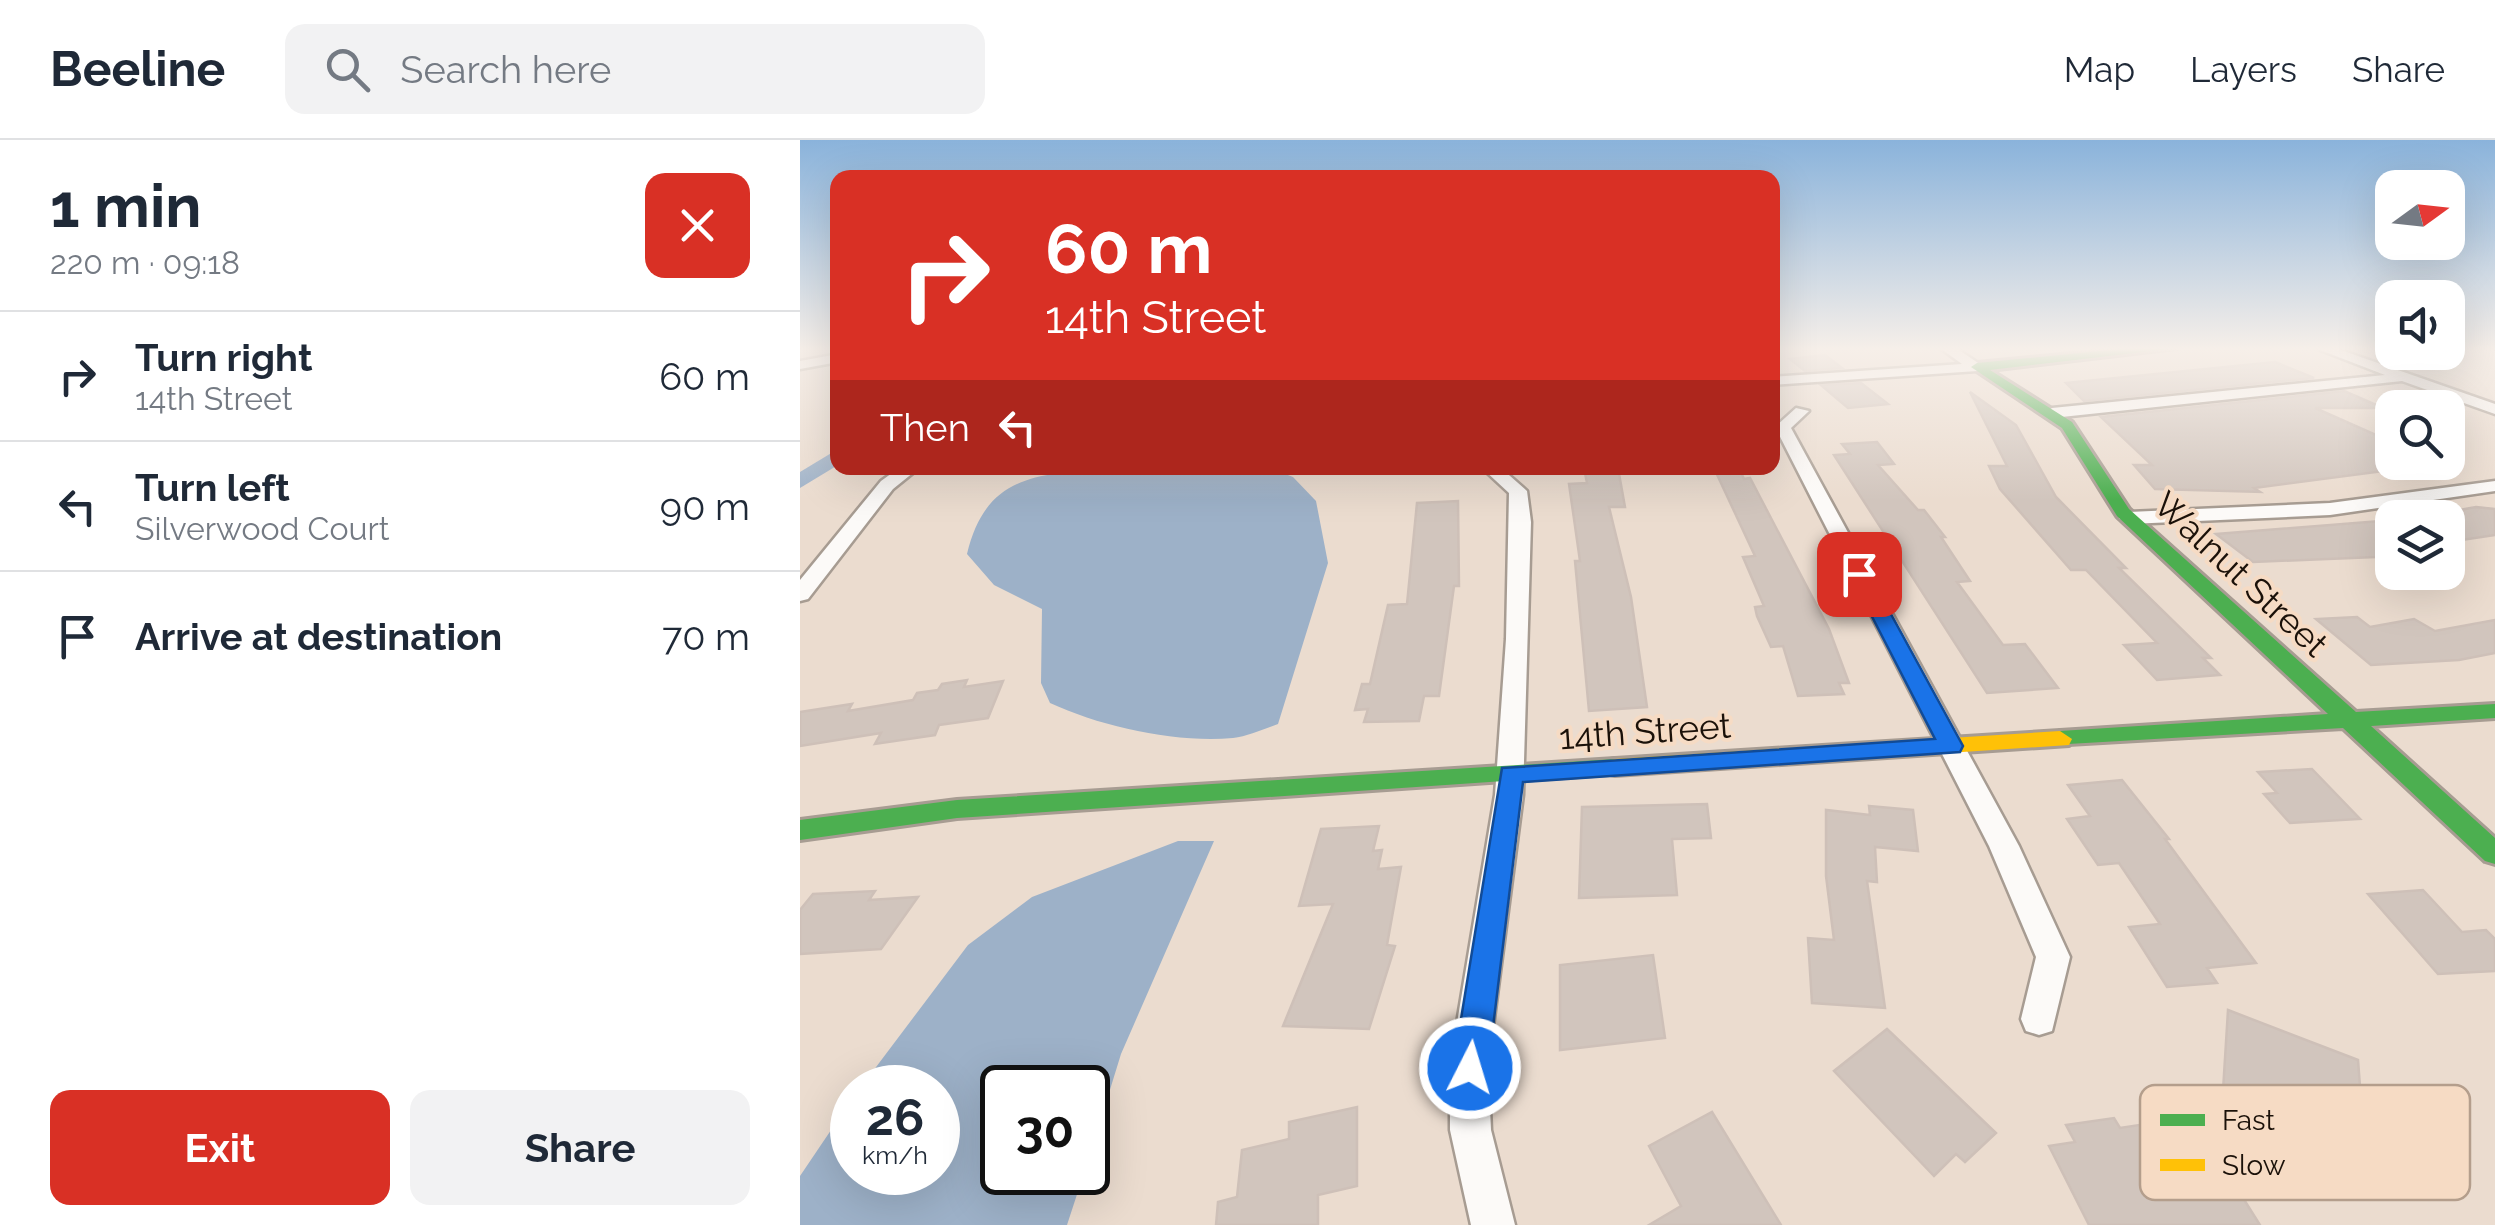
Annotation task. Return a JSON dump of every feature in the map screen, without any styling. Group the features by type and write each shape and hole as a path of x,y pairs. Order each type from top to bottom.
{"street":[{"name":"Walnut Street","path":"2030,399 2052,412 2077,436 2107,492 2129,518 2495,854"},
{"path":"2052,412 2188,399"},
{"path":"2462,399 2495,409"},
{"path":"1801,412 1783,427 2004,846 2053,957 2039,1019"},
{"path":"800,594 887,485 901,475"},
{"path":"1493,1225 1478,1172 1468,1100 1476,1007 1511,774 1521,522 1518,491 1499,475"},
{"path":"2129,518 2330,509 2495,486"},
{"name":"14th Street","path":"800,830 956,809 2495,712"}],"water":[{"path":"1037,477 1293,477 1316,501 1328,563 1278,724 1233,738 1187,738 1115,726 1050,703 1041,683 1042,609 994,585 967,554 987,508 1001,493"},
{"path":"1178,841 1214,841 1121,1054 1110,1090 1110,1065 980,1065 980,1195 1077,1195 1067,1225 800,1225 800,1176 830,1132 830,1195 960,1195 960,1065 878,1065 968,945 1032,897"}],"building":[{"path":"1837,399 1881,399 1888,404 1848,408"},
{"path":"1973,399 1979,399 2016,425 2056,497 2126,568 2119,568 2211,658 2203,658 2220,675 2157,680 2124,645 2157,643 2086,570 2071,570 2000,489 1989,466 2007,466"},
{"path":"2273,399 2362,399 2375,405 2375,408 2315,408 2375,434 2375,472 2254,488 2260,492 2155,489 2134,465 2152,465 2101,417"},
{"path":"1877,442 1894,464 1878,465 1918,510 1924,510 1945,537 1941,537 1970,581 1957,582 2003,645 2025,644 2058,688 1987,693 1834,455 1850,454 1842,444"},
{"path":"1585,475 1619,475 1625,507 1609,507 1631,597 1647,707 1589,711 1575,561 1580,561 1569,484 1587,483"},
{"path":"1717,475 1750,478 1829,629 1849,683 1839,683 1844,694 1798,696 1783,646 1771,647 1757,616 1755,607 1764,606 1743,557 1755,556"},
{"path":"1458,501 1459,586 1454,586 1439,696 1424,696 1419,721 1364,722 1368,709 1355,710 1362,684 1370,684 1388,605 1407,604 1417,503"},
{"path":"2465,509 2495,509 2495,535 2465,539"},
{"path":"2375,521 2375,557 2253,562 2216,534"},
{"path":"2357,617 2370,627 2414,619 2435,631 2495,620 2495,653 2459,660 2371,665 2316,619"},
{"path":"967,680 964,687 1003,681 988,718 939,725 935,735 875,744 881,733 800,746 800,712 852,704 848,711 913,700 917,693"},
{"path":"2312,769 2360,819 2290,823 2264,794 2277,793 2258,772"},
{"path":"2122,780 2169,839 2165,839 2256,963 2207,968 2217,983 2167,987 2129,927 2160,924 2119,863 2098,865 2067,819 2090,816 2068,785"},
{"path":"1707,804 1711,838 1672,839 1677,895 1579,898 1582,807"},
{"path":"1869,806 1913,810 1918,851 1875,847 1877,882 1867,881 1885,1008 1812,1003 1808,938 1834,940 1826,876 1826,810 1870,815"},
{"path":"1379,826 1373,851 1382,850 1378,869 1401,867 1387,945 1395,946 1369,1029 1283,1026 1333,904 1299,906 1321,829"},
{"path":"2423,890 2462,932 2486,930 2495,939 2495,971 2438,974 2368,894"},
{"path":"875,891 869,900 918,897 881,949 800,954 800,910 813,894"},
{"path":"1653,955 1665,1038 1560,1050 1560,965"},
{"path":"2228,1010 2358,1060 2360,1085 2223,1085"},
{"path":"1887,1029 1996,1133 1965,1162 1956,1154 1934,1176 1834,1071"},
{"path":"1357,1107 1357,1186 1318,1195 1318,1225 1216,1225 1218,1202 1237,1197 1242,1150 1289,1139 1289,1122"},
{"path":"1712,1112 1781,1225 1649,1225 1681,1206 1649,1146"},
{"path":"2114,1118 2120,1128 2140,1125 2140,1200 2244,1200 2260,1225 2089,1225 2049,1146 2075,1142 2066,1125"}],"waterway":[{"path":"800,482 830,461"}],"traffic: fast":[{"path":"2026,399 2067,425 2123,512 2495,854"},
{"path":"2060,739 2495,711"},
{"path":"800,830 957,809 1615,767"}],"traffic: slow":[{"path":"1615,767 2060,739"}],"route":[{"path":"1470,1068 1511,774 1951,746 1859,574"}]}
